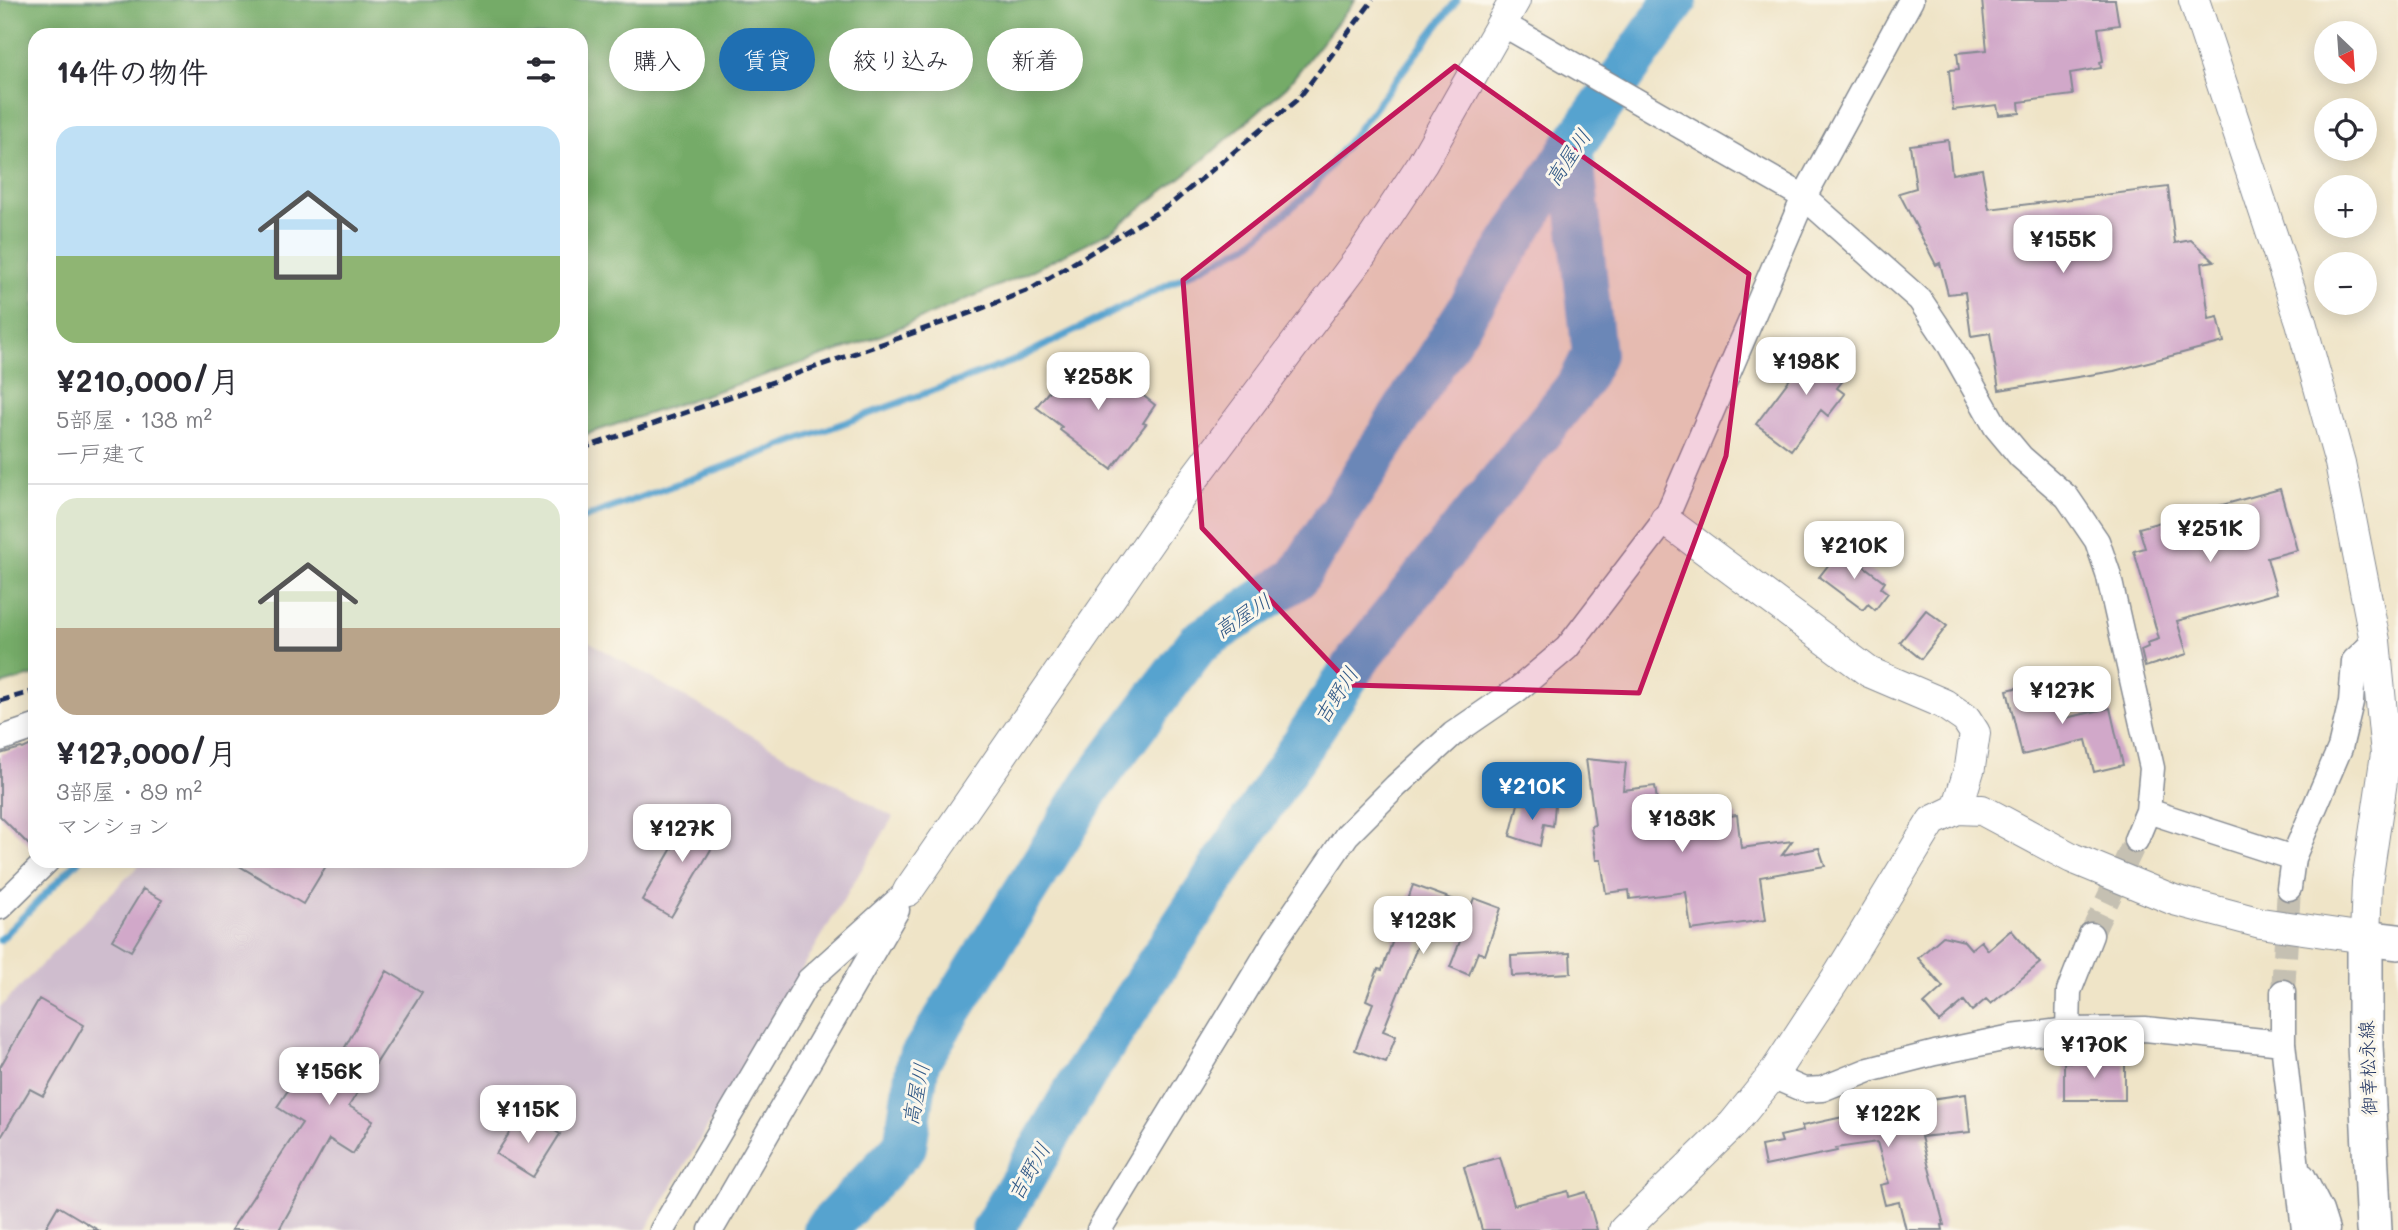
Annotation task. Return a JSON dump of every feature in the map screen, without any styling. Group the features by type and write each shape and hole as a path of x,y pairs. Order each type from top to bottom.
{"main road":[{"name":"御幸松永線","path":"2374,1230 2365,1045 2382,940"}],"street":[{"path":"1099,1230 1276,939 1347,835 1453,734 1517,690 1567,648 1665,520 1800,195 1911,0"},
{"path":"1624,1230 1733,1124 1772,1076 1839,974 1932,821 1957,809 1982,810 2072,858 2174,900 2261,923 2382,940 2367,882 2386,754 2375,641 2340,463 2305,334 2194,0"},
{"path":"710,1230 908,891 1183,494 1361,256 1422,164 1508,11 1800,195 1920,300 1948,342 1996,427 2021,457 2067,497 2097,541 2108,573 2152,768 2148,811 2136,841"},
{"path":"1665,520 1869,672 1944,704 1966,719 1975,733 1970,767 1957,809"},
{"path":"2289,888 2293,858 2340,748 2351,702 2354,661 2375,641"},
{"path":"0,739 28,729"},
{"path":"2148,811 2293,858"},
{"path":"0,907 40,868"},
{"path":"662,1230 809,980 908,891"},
{"path":"2068,1030 2069,992 2091,935"},
{"path":"2283,992 2283,1043 2304,1230"},
{"path":"1772,1076 1804,1090 1822,1089 1869,1070 1935,1053 2012,1037 2068,1030 2145,1029 2283,1043"},
{"path":"2296,1163 2321,1210 2327,1230"}],"highlighted area":[{"path":"1455,66 1749,274 1726,456 1639,693 1351,685 1202,528 1183,280"}],"shaded area":[{"path":"588,641 893,817 646,1230 0,1230 0,1007 136,868 588,868"}],"green space":[{"path":"0,0 1355,0 1287,86 1202,161 1111,231 1017,278 865,342 588,434 588,28 28,28 28,677 0,685"}],"building":[{"path":"1982,0 2115,0 2119,25 2098,28 2103,61 2100,62 2101,68 2070,73 2073,95 2019,102 2020,113 1999,115 1997,105 1953,110 1949,70 1959,69 1957,53 1987,50"},
{"path":"1948,140 1952,174 1982,169 1989,209 2168,187 2175,243 2191,240 2214,261 2202,263 2209,319 2218,317 2224,342 2114,371 1999,390 1990,333 1971,336 1965,292 1948,294 1940,263 1936,265 1899,193 1916,188 1910,145"},
{"path":"1817,343 1852,369 1837,388 1845,394 1828,416 1821,410 1791,450 1756,424"},
{"path":"1101,362 1155,405 1143,423 1146,424 1111,469 1060,430 1062,427 1036,407 1067,369 1084,382"},
{"path":"2280,489 2297,550 2267,558 2277,593 2177,621 2187,654 2145,667 2141,650 2148,647 2147,643 2159,639 2134,551 2145,548 2139,528"},
{"path":"1841,549 1885,582 1881,588 1888,593 1875,610 1868,604 1863,610 1819,577"},
{"path":"1926,610 1947,626 1921,659 1900,642"},
{"path":"2051,680 2061,719 2110,708 2123,765 2094,772 2086,740 2022,755 2007,690"},
{"path":"28,746 28,844 0,816 0,754"},
{"path":"1586,759 1626,763 1623,790 1655,786 1658,808 1668,807 1671,824 1737,815 1741,848 1792,841 1782,855 1819,848 1825,866 1760,877 1766,920 1691,930 1686,892 1630,899 1629,890 1606,893 1601,860 1596,860 1591,826 1595,825"},
{"path":"1526,802 1555,805 1553,826 1544,824 1540,846 1510,836 1518,804"},
{"path":"693,812 723,829 671,917 642,900"},
{"path":"243,868 325,868 303,904"},
{"path":"1413,885 1471,906 1474,898 1501,908 1485,955 1478,952 1469,975 1450,967 1462,936 1428,920 1383,1031 1396,1036 1386,1062 1355,1050 1373,1003 1366,1000 1378,969 1382,970"},
{"path":"143,889 162,900 131,951 112,940"},
{"path":"2011,930 2040,963 1991,1004 1986,999 1972,1011 1964,1001 1939,1022 1924,1004 1943,987 1918,958 1943,936 1964,941 1971,949 1981,941 1988,950"},
{"path":"1570,953 1571,973 1512,976 1511,956"},
{"path":"387,971 422,992 349,1106 373,1120 353,1154 329,1139 279,1230 231,1230 302,1123 277,1107 298,1075 322,1089"},
{"path":"39,999 84,1025 43,1096 30,1089 0,1139 0,1067"},
{"path":"2115,1060 2114,1063 2125,1063 2125,1100 2064,1100 2064,1062"},
{"path":"1966,1094 1970,1132 1921,1137 1944,1225 1943,1230 1906,1230 1899,1202 1885,1205 1880,1185 1889,1183 1877,1142 1836,1148 1837,1151 1765,1166 1761,1146 1782,1142 1780,1136 1803,1131 1802,1126 1861,1113 1860,1109"},
{"path":"530,1116 560,1134 533,1177 496,1154 517,1121 525,1126"},
{"path":"1500,1157 1514,1205 1568,1191 1569,1197 1586,1192 1597,1230 1482,1230 1464,1167"},
{"path":"58,1206 98,1230 44,1230"}],"waterway":[{"path":"588,516 1011,362 1248,245 1310,192 1457,0"},
{"name":"高屋川","path":"825,1230 905,1146 918,1062 1092,784 1198,643 1297,578 1571,149 1676,0"},
{"name":"吉野川","path":"993,1230 1086,1072 1362,654 1579,384 1594,354 1571,149"},
{"path":"0,940 71,868"}],"tunnel":[{"path":"2091,935 2136,840"},
{"path":"2283,992 2289,888"}],"railway":[{"path":"588,447 970,313 1031,289 1171,204 1299,98 1373,0"},
{"path":"0,701 28,693"}]}
